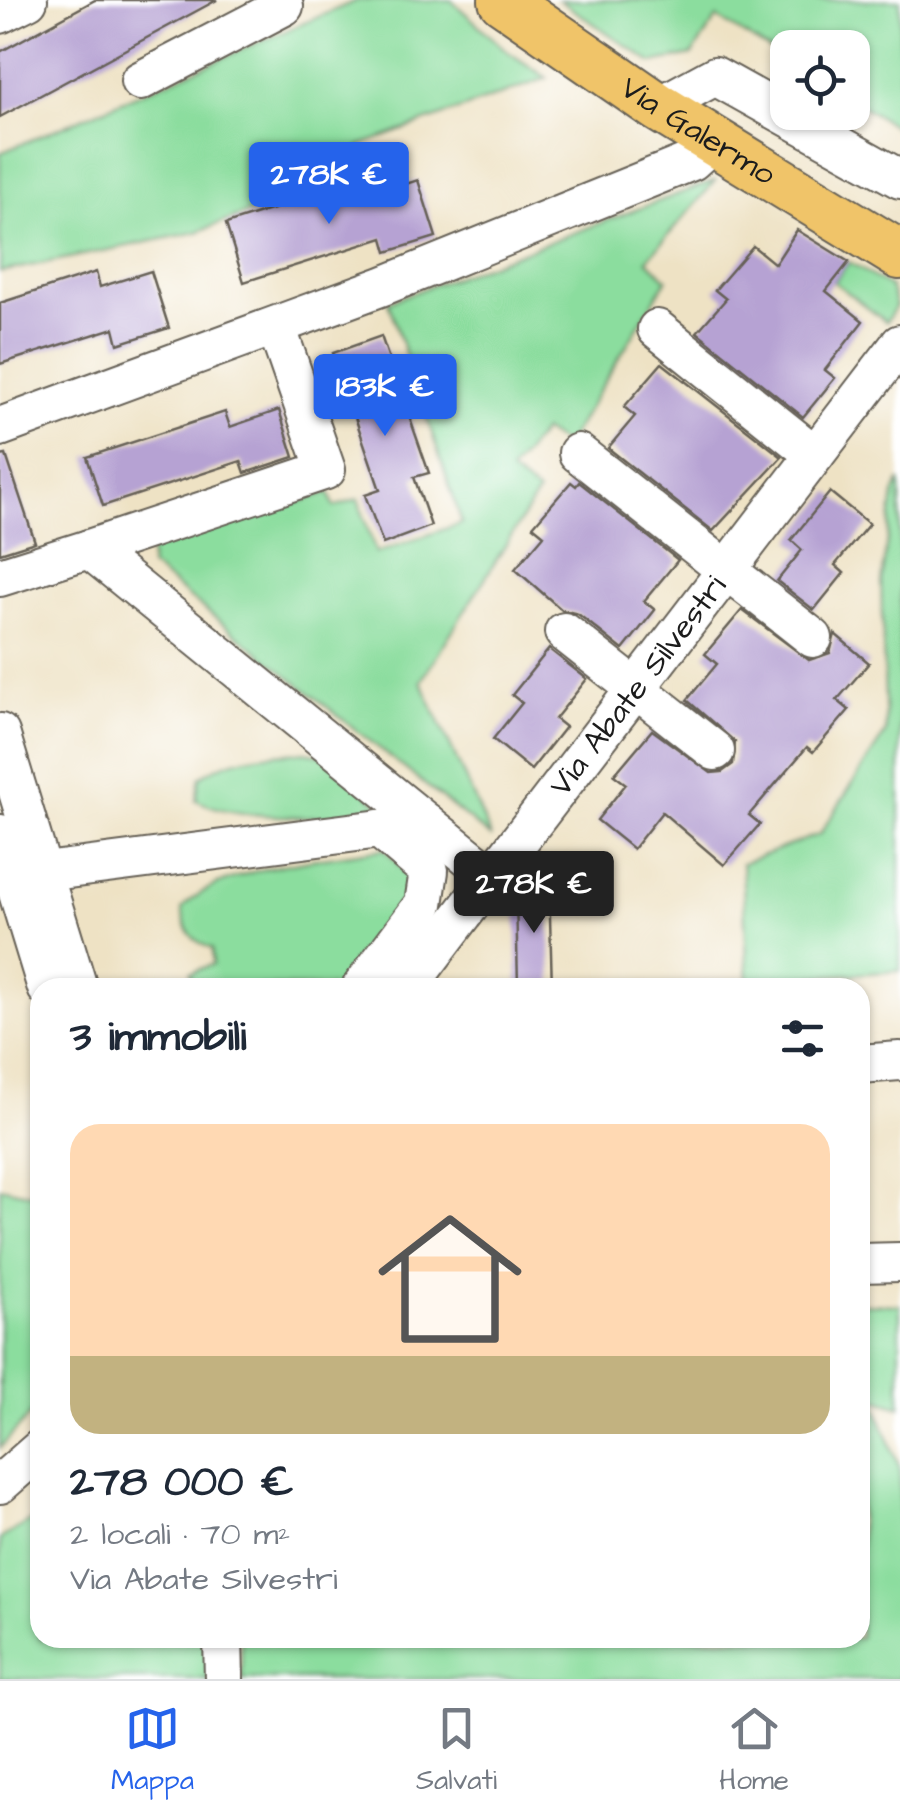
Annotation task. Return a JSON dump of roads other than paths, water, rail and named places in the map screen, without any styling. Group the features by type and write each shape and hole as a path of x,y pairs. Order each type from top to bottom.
{"main road":[{"name":"Via Galermo","path":"503,0 658,107 900,255"}],"street":[{"path":"0,14 28,0"},
{"path":"140,81 284,6 282,0"},
{"path":"658,107 715,76 900,179"},
{"path":"0,427 276,326 692,162 714,141"},
{"path":"0,577 326,470 276,326"},
{"path":"658,329 815,455"},
{"name":"Via Abate Silvestri","path":"415,978 900,344"},
{"path":"578,453 813,638"},
{"path":"88,550 492,876"},
{"path":"564,632 715,751"},
{"path":"0,733 18,886 72,978"},
{"path":"18,886 427,823"},
{"path":"368,978 424,904 430,888 429,871 379,830"},
{"path":"0,834 44,978"},
{"path":"870,1063 900,1061"},
{"path":"870,1263 900,1262"},
{"path":"0,1484 30,1458"},
{"path":"0,1502 30,1487"},
{"path":"223,1648 224,1679"}]}
